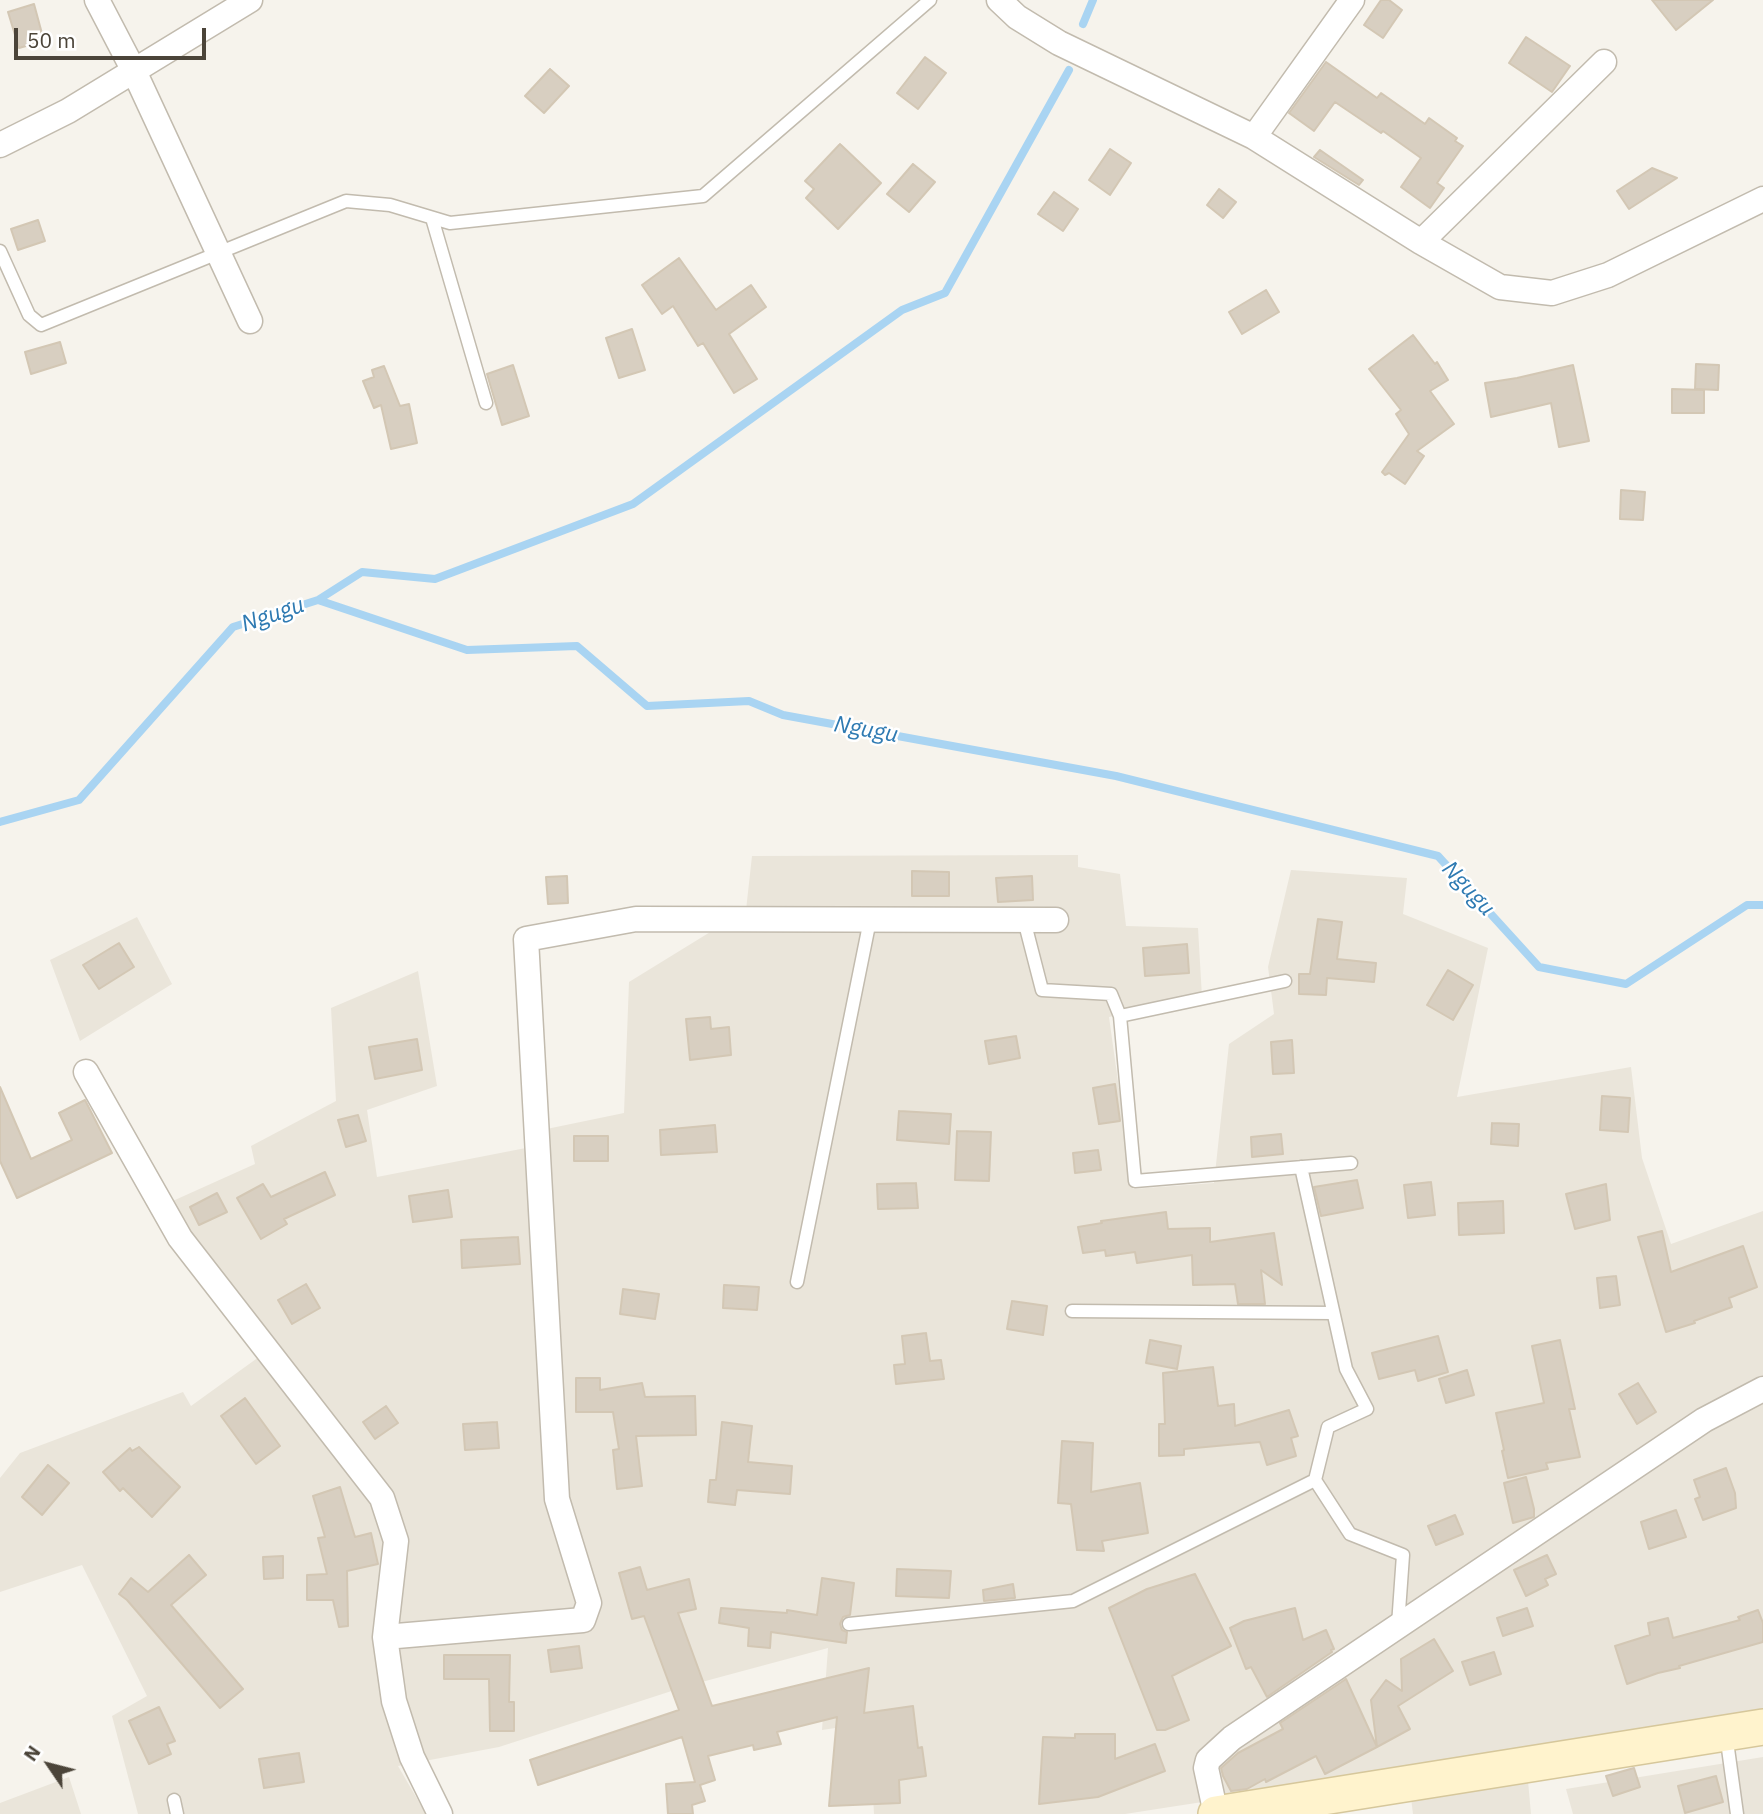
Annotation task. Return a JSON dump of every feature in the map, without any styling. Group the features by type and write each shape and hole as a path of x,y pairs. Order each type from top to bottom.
{"main road":[{"path":"1216,1814 1763,1727"}],"street":[{"path":"97,0 134,71 250,321"},
{"path":"0,145 68,111 250,0"},
{"path":"999,0 1017,17 1059,43 1254,137 1420,242 1500,287 1552,293 1608,275 1763,199"},
{"path":"1254,137 1352,0"},
{"path":"1420,242 1604,62"},
{"path":"385,1637 583,1620 589,1604 556,1499 526,939 636,919 1056,920"},
{"path":"86,1072 180,1238 382,1498 396,1541 385,1637 394,1701 412,1757 440,1814"},
{"path":"1216,1814 1206,1768 1208,1760 1232,1738 1704,1420 1763,1389"}],"lane":[{"path":"0,251 29,315 41,325 346,201 390,205 450,223 703,195 930,0"},
{"path":"432,218 486,403"},
{"path":"797,1282 870,920"},
{"path":"1024,920 1042,990 1111,993 1120,1016 1135,1181 1352,1163"},
{"path":"1120,1016 1285,981"},
{"path":"1301,1167 1346,1368 1367,1409 1328,1427 1315,1480 1350,1534 1403,1555 1398,1625"},
{"path":"1072,1311 1334,1313"},
{"path":"849,1624 1073,1601 1315,1480"},
{"path":"1726,1734 1737,1814"},
{"path":"174,1800 177,1814"}],"shaded area":[{"path":"1078,855 1078,867 1120,874 1126,926 1198,928 1202,997 1109,1017 1133,1189 1214,1183 1229,1044 1274,1014 1268,967 1291,870 1407,878 1403,914 1488,948 1457,1097 1631,1067 1642,1158 1671,1244 1763,1211 1763,1715 1125,1814 874,1814 869,1723 822,1730 828,1648 687,1686 499,1747 398,1766 426,1814 138,1814 112,1716 147,1696 82,1565 0,1592 0,1478 20,1453 183,1392 191,1406 263,1354 166,1204 255,1164 251,1146 336,1101 331,1008 418,971 437,1086 367,1110 377,1177 531,1147 532,1132 624,1113 629,982 746,910 752,856"},
{"path":"137,917 172,984 80,1041 50,960"},
{"path":"1763,1757 1763,1814 1573,1814 1566,1789"},
{"path":"69,1777 81,1814 0,1814 0,1803"},
{"path":"1528,1781 1531,1814 1413,1814 1411,1798"}],"building":[{"path":"1381,0 1389,0 1402,10 1383,38 1364,25"},
{"path":"1652,0 1713,0 1676,30"},
{"path":"34,4 44,41 19,48 8,12"},
{"path":"1526,37 1570,66 1552,92 1509,63"},
{"path":"925,57 946,73 918,109 897,93"},
{"path":"1326,62 1377,98 1381,93 1425,124 1429,118 1457,138 1455,141 1463,146 1437,183 1444,188 1430,208 1401,187 1421,158 1383,131 1381,133 1335,102 1314,131 1289,113"},
{"path":"550,69 569,86 544,113 525,96"},
{"path":"840,144 881,183 838,229 806,198 814,189 805,181"},
{"path":"1110,149 1131,163 1110,195 1089,180"},
{"path":"1320,150 1363,180 1359,185 1314,157"},
{"path":"913,164 935,182 909,212 887,194"},
{"path":"1652,168 1677,178 1629,209 1617,191"},
{"path":"1219,189 1236,202 1223,218 1207,205"},
{"path":"1054,192 1078,209 1063,231 1038,214"},
{"path":"38,220 45,241 18,250 11,229"},
{"path":"679,258 716,310 751,285 766,307 729,334 757,379 734,393 703,343 698,346 673,306 662,314 642,285"},
{"path":"1266,290 1279,312 1242,334 1229,312"},
{"path":"632,329 645,370 619,378 606,338"},
{"path":"1413,335 1435,364 1437,362 1448,380 1430,391 1454,424 1417,451 1424,456 1405,484 1389,473 1385,475 1382,472 1409,434 1396,414 1401,410 1369,369"},
{"path":"60,342 66,363 31,374 25,352"},
{"path":"1696,364 1719,365 1718,390 1695,389"},
{"path":"513,365 529,416 502,425 487,374"},
{"path":"1573,365 1589,441 1559,447 1551,403 1491,417 1485,383"},
{"path":"384,366 400,406 409,404 417,443 391,449 381,405 374,408 363,381 374,377 372,370"},
{"path":"1672,389 1704,390 1704,413 1672,413"},
{"path":"1621,490 1645,492 1643,520 1620,519"},
{"path":"912,871 949,872 949,896 912,896"},
{"path":"567,876 568,903 548,904 546,877"},
{"path":"1032,876 1033,900 998,902 996,878"},
{"path":"1318,919 1342,922 1337,959 1376,963 1374,982 1327,978 1326,995 1299,994 1299,974 1310,974"},
{"path":"119,943 134,967 99,989 83,965"},
{"path":"1187,944 1189,973 1145,976 1143,948"},
{"path":"1448,970 1473,985 1453,1020 1427,1005"},
{"path":"710,1017 711,1029 729,1027 731,1055 690,1060 686,1019"},
{"path":"1016,1036 1020,1058 989,1064 985,1041"},
{"path":"417,1039 422,1070 375,1079 369,1047"},
{"path":"1292,1040 1294,1073 1273,1074 1271,1042"},
{"path":"1115,1084 1120,1121 1099,1124 1093,1088"},
{"path":"0,1087 31,1159 72,1140 59,1113 85,1100 112,1153 17,1198 0,1161"},
{"path":"1602,1096 1630,1098 1628,1132 1600,1130"},
{"path":"899,1111 951,1114 949,1144 897,1140"},
{"path":"358,1115 366,1141 346,1147 338,1120"},
{"path":"1492,1123 1519,1124 1518,1146 1491,1144"},
{"path":"715,1125 717,1152 661,1155 660,1130"},
{"path":"957,1131 991,1132 989,1181 955,1180"},
{"path":"1281,1134 1283,1154 1252,1157 1251,1137"},
{"path":"574,1136 608,1136 608,1161 574,1161"},
{"path":"1098,1150 1101,1170 1075,1173 1073,1153"},
{"path":"325,1172 335,1195 284,1219 287,1224 261,1239 237,1198 263,1184 271,1197"},
{"path":"1357,1180 1363,1208 1321,1216 1314,1187"},
{"path":"1431,1182 1435,1215 1408,1218 1404,1185"},
{"path":"916,1183 918,1208 878,1209 877,1184"},
{"path":"1606,1184 1610,1220 1575,1229 1566,1194"},
{"path":"448,1190 452,1217 413,1222 409,1196"},
{"path":"217,1193 227,1212 199,1225 190,1207"},
{"path":"1503,1201 1504,1233 1459,1235 1458,1203"},
{"path":"1166,1212 1168,1229 1210,1228 1210,1242 1274,1233 1282,1285 1261,1270 1265,1304 1238,1304 1235,1284 1193,1285 1192,1255 1137,1263 1135,1252 1106,1256 1105,1250 1083,1253 1078,1227"},
{"path":"1662,1231 1671,1272 1743,1246 1757,1287 1729,1298 1732,1307 1666,1332 1638,1237"},
{"path":"518,1237 520,1264 462,1268 461,1240"},
{"path":"1616,1276 1620,1305 1600,1308 1597,1278"},
{"path":"306,1284 320,1308 292,1324 278,1300"},
{"path":"724,1285 759,1287 757,1310 723,1308"},
{"path":"623,1289 659,1294 655,1319 620,1314"},
{"path":"1012,1301 1047,1306 1043,1335 1007,1329"},
{"path":"926,1333 930,1361 941,1360 944,1379 896,1384 894,1365 905,1364 902,1336"},
{"path":"1438,1336 1448,1372 1418,1381 1415,1370 1379,1379 1372,1353"},
{"path":"1150,1340 1181,1346 1177,1369 1146,1363"},
{"path":"1560,1340 1575,1409 1569,1409 1580,1457 1546,1463 1548,1469 1508,1478 1496,1413 1544,1403 1532,1346"},
{"path":"1213,1367 1218,1406 1234,1404 1235,1426 1289,1410 1298,1436 1291,1438 1296,1456 1267,1465 1260,1442 1184,1449 1184,1455 1159,1456 1159,1424 1165,1424 1163,1373"},
{"path":"1467,1370 1474,1395 1446,1403 1439,1379"},
{"path":"576,1378 600,1378 600,1390 642,1383 645,1397 695,1396 696,1435 636,1436 642,1486 617,1489 613,1450 619,1449 613,1412 576,1412"},
{"path":"1638,1383 1656,1412 1637,1424 1619,1394"},
{"path":"245,1398 280,1446 256,1464 221,1416"},
{"path":"386,1406 398,1423 375,1439 363,1422"},
{"path":"497,1422 499,1448 465,1450 463,1424"},
{"path":"722,1422 752,1426 748,1462 792,1466 790,1494 737,1490 735,1505 708,1502 710,1480 716,1480"},
{"path":"1062,1441 1093,1443 1091,1492 1140,1483 1148,1533 1102,1541 1104,1551 1077,1550 1071,1504 1058,1503"},
{"path":"139,1447 180,1487 152,1517 123,1488 120,1491 103,1472 130,1448 132,1451"},
{"path":"48,1465 69,1483 42,1515 22,1497"},
{"path":"1726,1468 1735,1493 1736,1508 1703,1520 1695,1499 1700,1497 1694,1480"},
{"path":"1526,1477 1534,1517 1513,1523 1504,1483"},
{"path":"340,1487 355,1537 371,1533 378,1564 347,1571 348,1626 339,1627 333,1600 307,1600 307,1575 327,1574 318,1538 325,1537 313,1496"},
{"path":"1676,1510 1686,1537 1649,1549 1641,1522"},
{"path":"1455,1515 1463,1534 1436,1545 1428,1526"},
{"path":"189,1555 206,1575 171,1605 243,1689 220,1708 119,1594 131,1578 148,1592"},
{"path":"1547,1555 1556,1574 1545,1579 1548,1585 1526,1596 1514,1570"},
{"path":"283,1556 283,1578 264,1579 263,1557"},
{"path":"640,1567 647,1590 689,1579 696,1609 678,1613 712,1706 869,1668 864,1713 913,1706 918,1748 922,1747 926,1776 899,1780 900,1803 829,1806 837,1717 777,1732 781,1744 754,1750 753,1745 708,1756 715,1780 700,1785 705,1801 692,1805 693,1814 668,1814 666,1784 695,1782 682,1737 538,1785 530,1760 679,1710 644,1616 632,1619 619,1573"},
{"path":"897,1569 951,1571 949,1598 896,1596"},
{"path":"1195,1574 1231,1646 1172,1676 1189,1720 1165,1730 1157,1730 1109,1608 1147,1589"},
{"path":"822,1578 854,1583 850,1615 843,1617 840,1624 842,1630 847,1632 846,1643 771,1632 770,1648 748,1646 749,1628 719,1623 721,1608 787,1613 787,1610 817,1615"},
{"path":"1013,1584 1015,1598 984,1601 983,1590"},
{"path":"1295,1608 1303,1640 1326,1630 1334,1649 1267,1697 1251,1667 1246,1669 1230,1628 1244,1621"},
{"path":"1527,1608 1533,1626 1503,1636 1497,1618"},
{"path":"1758,1610 1763,1623 1763,1642 1627,1684 1615,1646 1650,1635 1648,1623 1668,1618 1673,1638 1740,1620 1738,1617"},
{"path":"1434,1639 1453,1671 1398,1706 1410,1729 1377,1747 1371,1700 1386,1680 1402,1691 1401,1659"},
{"path":"579,1646 582,1668 551,1672 548,1650"},
{"path":"1494,1652 1501,1674 1470,1685 1462,1662"},
{"path":"444,1655 510,1655 509,1702 514,1702 514,1731 490,1731 489,1679 444,1679"},
{"path":"1346,1679 1377,1747 1325,1774 1316,1756 1266,1782 1265,1779 1247,1789 1231,1791 1221,1768 1238,1753 1283,1729 1280,1723"},
{"path":"159,1707 175,1741 167,1744 171,1754 149,1764 129,1721"},
{"path":"1075,1734 1115,1734 1115,1759 1155,1744 1165,1771 1098,1797 1039,1804 1043,1737 1075,1738"},
{"path":"299,1753 304,1782 264,1788 259,1759"},
{"path":"1634,1768 1640,1787 1613,1796 1606,1776"},
{"path":"1716,1776 1723,1802 1685,1813 1678,1786"}],"waterway":[{"path":"1083,24 1093,0"},
{"path":"318,600 362,572 435,579 633,504 902,310 945,293 1069,70"},
{"name":"Ngugu","path":"0,822 79,800 233,627 318,600 467,650 577,646 647,706 749,701 783,715 1116,776 1438,856 1539,967 1626,984 1747,905 1763,905"}]}
